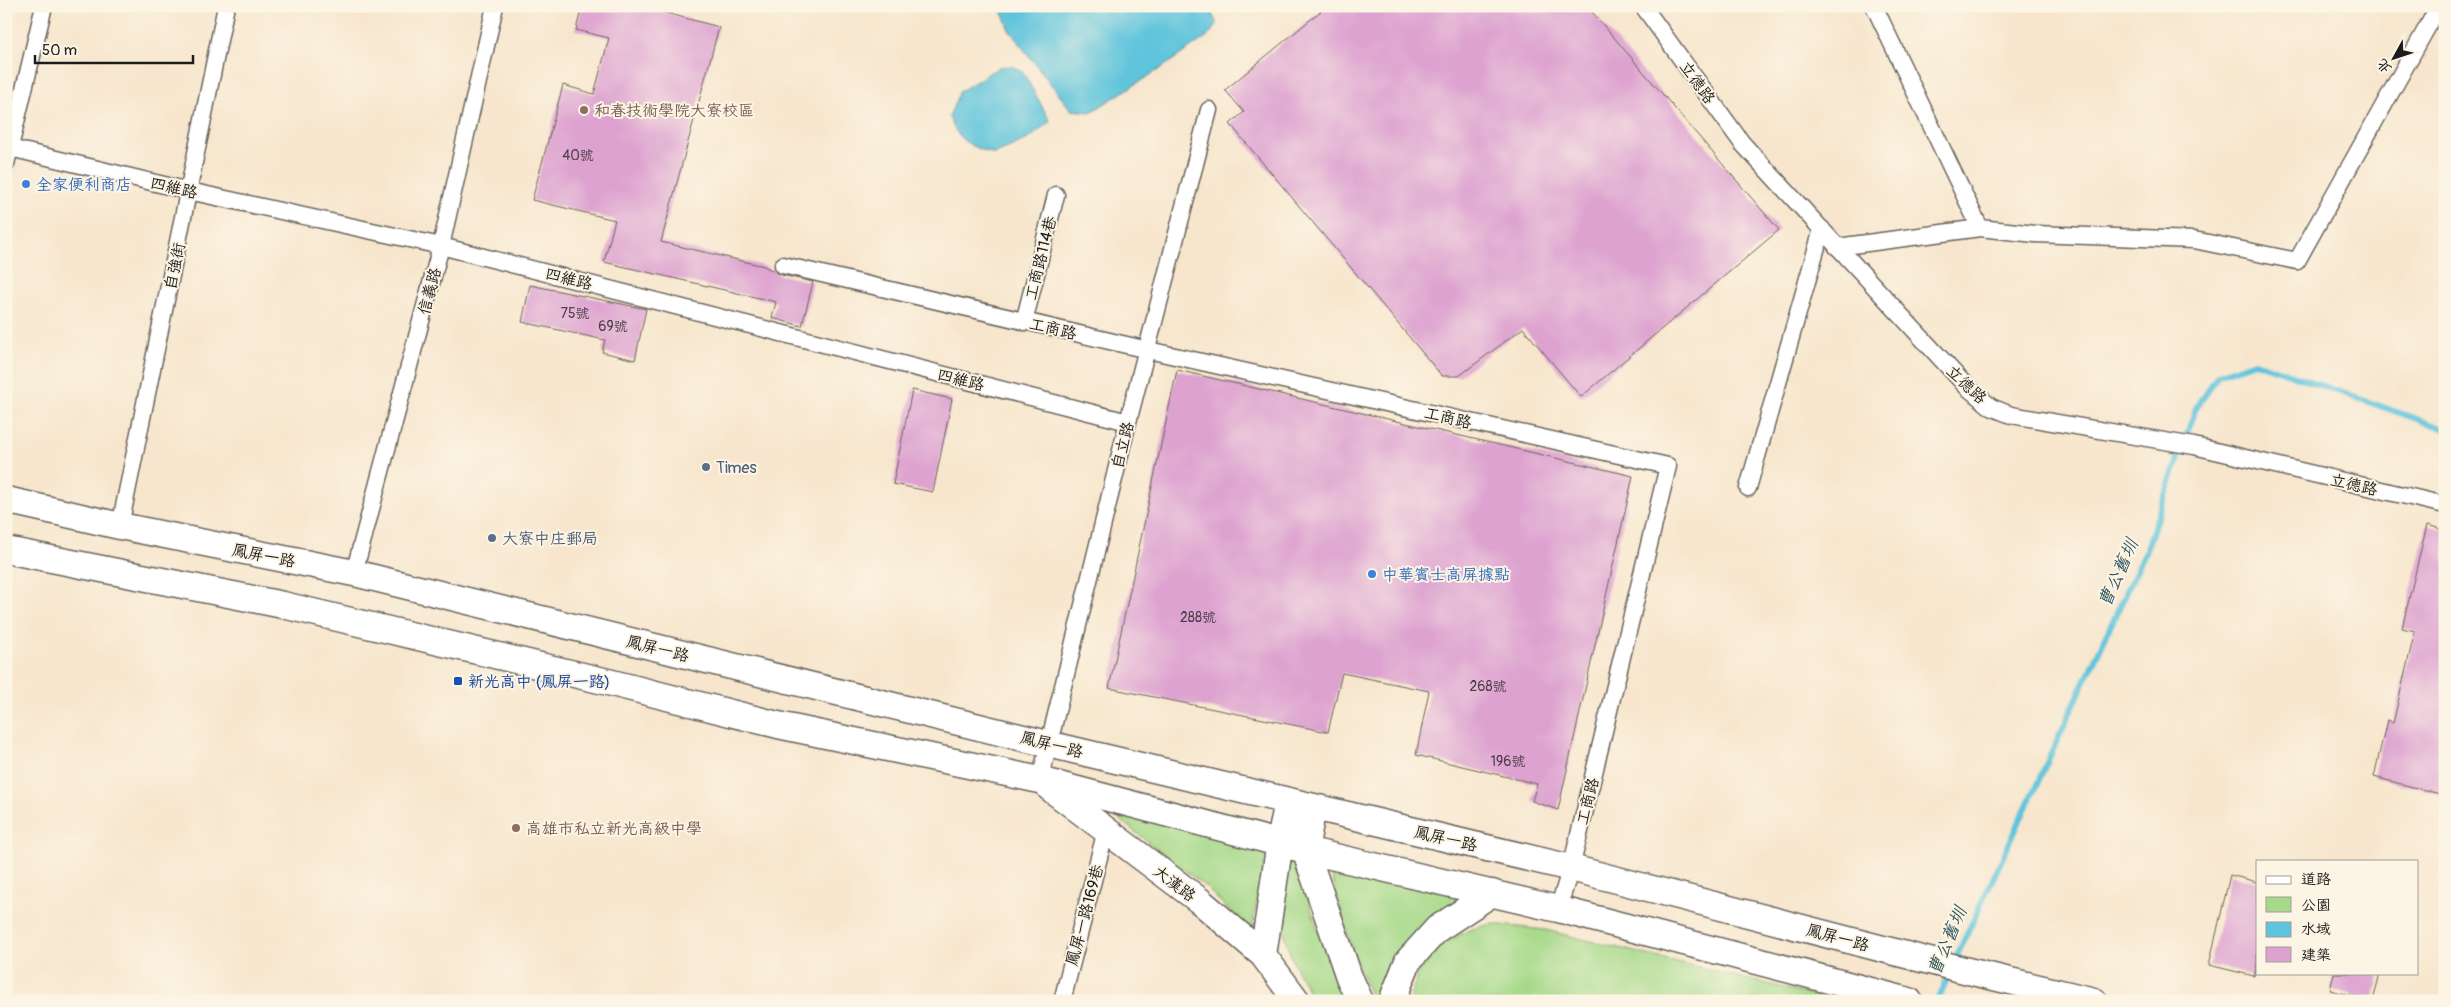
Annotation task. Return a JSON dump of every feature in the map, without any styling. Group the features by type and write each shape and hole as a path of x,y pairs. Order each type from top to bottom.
{"main road":[{"name":"鳳屏一路","path":"6,500 120,526 354,573 1048,744 1571,868 1935,963 2094,1001"},
{"path":"6,550 283,605 608,682 778,725 1040,780 1306,850 1558,909 1909,1001"},
{"name":"大漢路","path":"1040,780 1200,901 1263,955 1296,1001"},
{"path":"1263,955 1288,802"},
{"path":"1314,807 1306,850 1348,977 1360,1001"},
{"path":"1392,1001 1408,961 1437,929 1492,893"}],"street":[{"path":"6,164 8,147 44,6"},
{"name":"自強街","path":"120,526 190,191 226,6"},
{"name":"信義路","path":"354,573 441,246 495,6"},
{"name":"立德路","path":"1643,6 1742,143 1967,387 1991,407 2011,415 2194,446 2445,505"},
{"path":"1874,6 1980,228"},
{"path":"1837,247 1980,228 2035,234 2194,240 2297,261 2439,6"},
{"name":"自立路","path":"1040,780 1128,422 1209,110"},
{"name":"四維路","path":"8,147 190,191 441,246 1128,422"},
{"name":"工商路114巷","path":"1024,322 1056,195"},
{"path":"1748,488 1822,229"},
{"name":"工商路","path":"783,265 1024,322 1668,466 1571,868 1558,909"},
{"name":"鳳屏一路169巷","path":"1062,1001 1106,830"}],"green space":[{"path":"1113,810 1262,849 1265,859 1252,929 1249,931 1207,888 1120,820"},
{"path":"1286,856 1299,860 1300,873 1343,1001 1315,1001 1294,963 1284,932 1283,899"},
{"path":"1329,867 1468,898 1381,1001 1373,1001 1359,968"},
{"path":"1492,924 1545,930 1837,1001 1409,1001 1418,973 1443,944 1469,930"}],"water":[{"path":"1000,6 1208,6 1217,24 1209,35 1163,67 1091,112 1071,110 1009,30"},
{"path":"1012,66 1023,72 1050,121 1030,138 994,154 971,145 961,138 949,117 959,92 999,67"}],"building":[{"path":"582,6 663,6 662,12 719,27 661,242 764,266 781,275 813,282 802,326 772,318 776,302 604,262 615,220 532,200 563,85 594,94 609,38 576,30"},
{"path":"1327,6 1587,6 1779,230 1581,397 1523,328 1459,376 1442,376 1230,124 1244,112 1225,90"},
{"path":"530,285 646,309 635,360 602,352 605,340 522,322"},
{"name":"中華賓士高屏據點","path":"1177,370 1633,476 1558,810 1532,801 1537,784 1416,755 1429,691 1342,673 1328,732 1109,688"},
{"path":"912,390 952,399 933,492 893,484"},
{"path":"2427,525 2445,530 2445,775 2440,794 2374,777 2387,720 2393,723 2415,631 2402,628"},
{"path":"2230,875 2256,882 2256,968 2254,976 2209,965"},
{"path":"2334,974 2380,974 2373,1001 2330,990"}],"waterway":[{"name":"曹公舊圳","path":"1954,962 2146,550 2196,408 2218,375 2255,362 2445,429"},
{"name":"曹公舊圳","path":"1938,1001 1950,972"}],"place":[{"name":"和春技術學院大寮校區","path":"584,110"},
{"name":"全家便利商店","path":"26,184"},
{"name":"Times","path":"706,467"},
{"name":"大寮中庄郵局","path":"492,538"},
{"name":"中華賓士高屏據點","path":"1372,574"},
{"name":"新光高中 (鳳屏一路)","path":"458,681"},
{"name":"高雄市私立新光高級中學","path":"516,828"}]}
